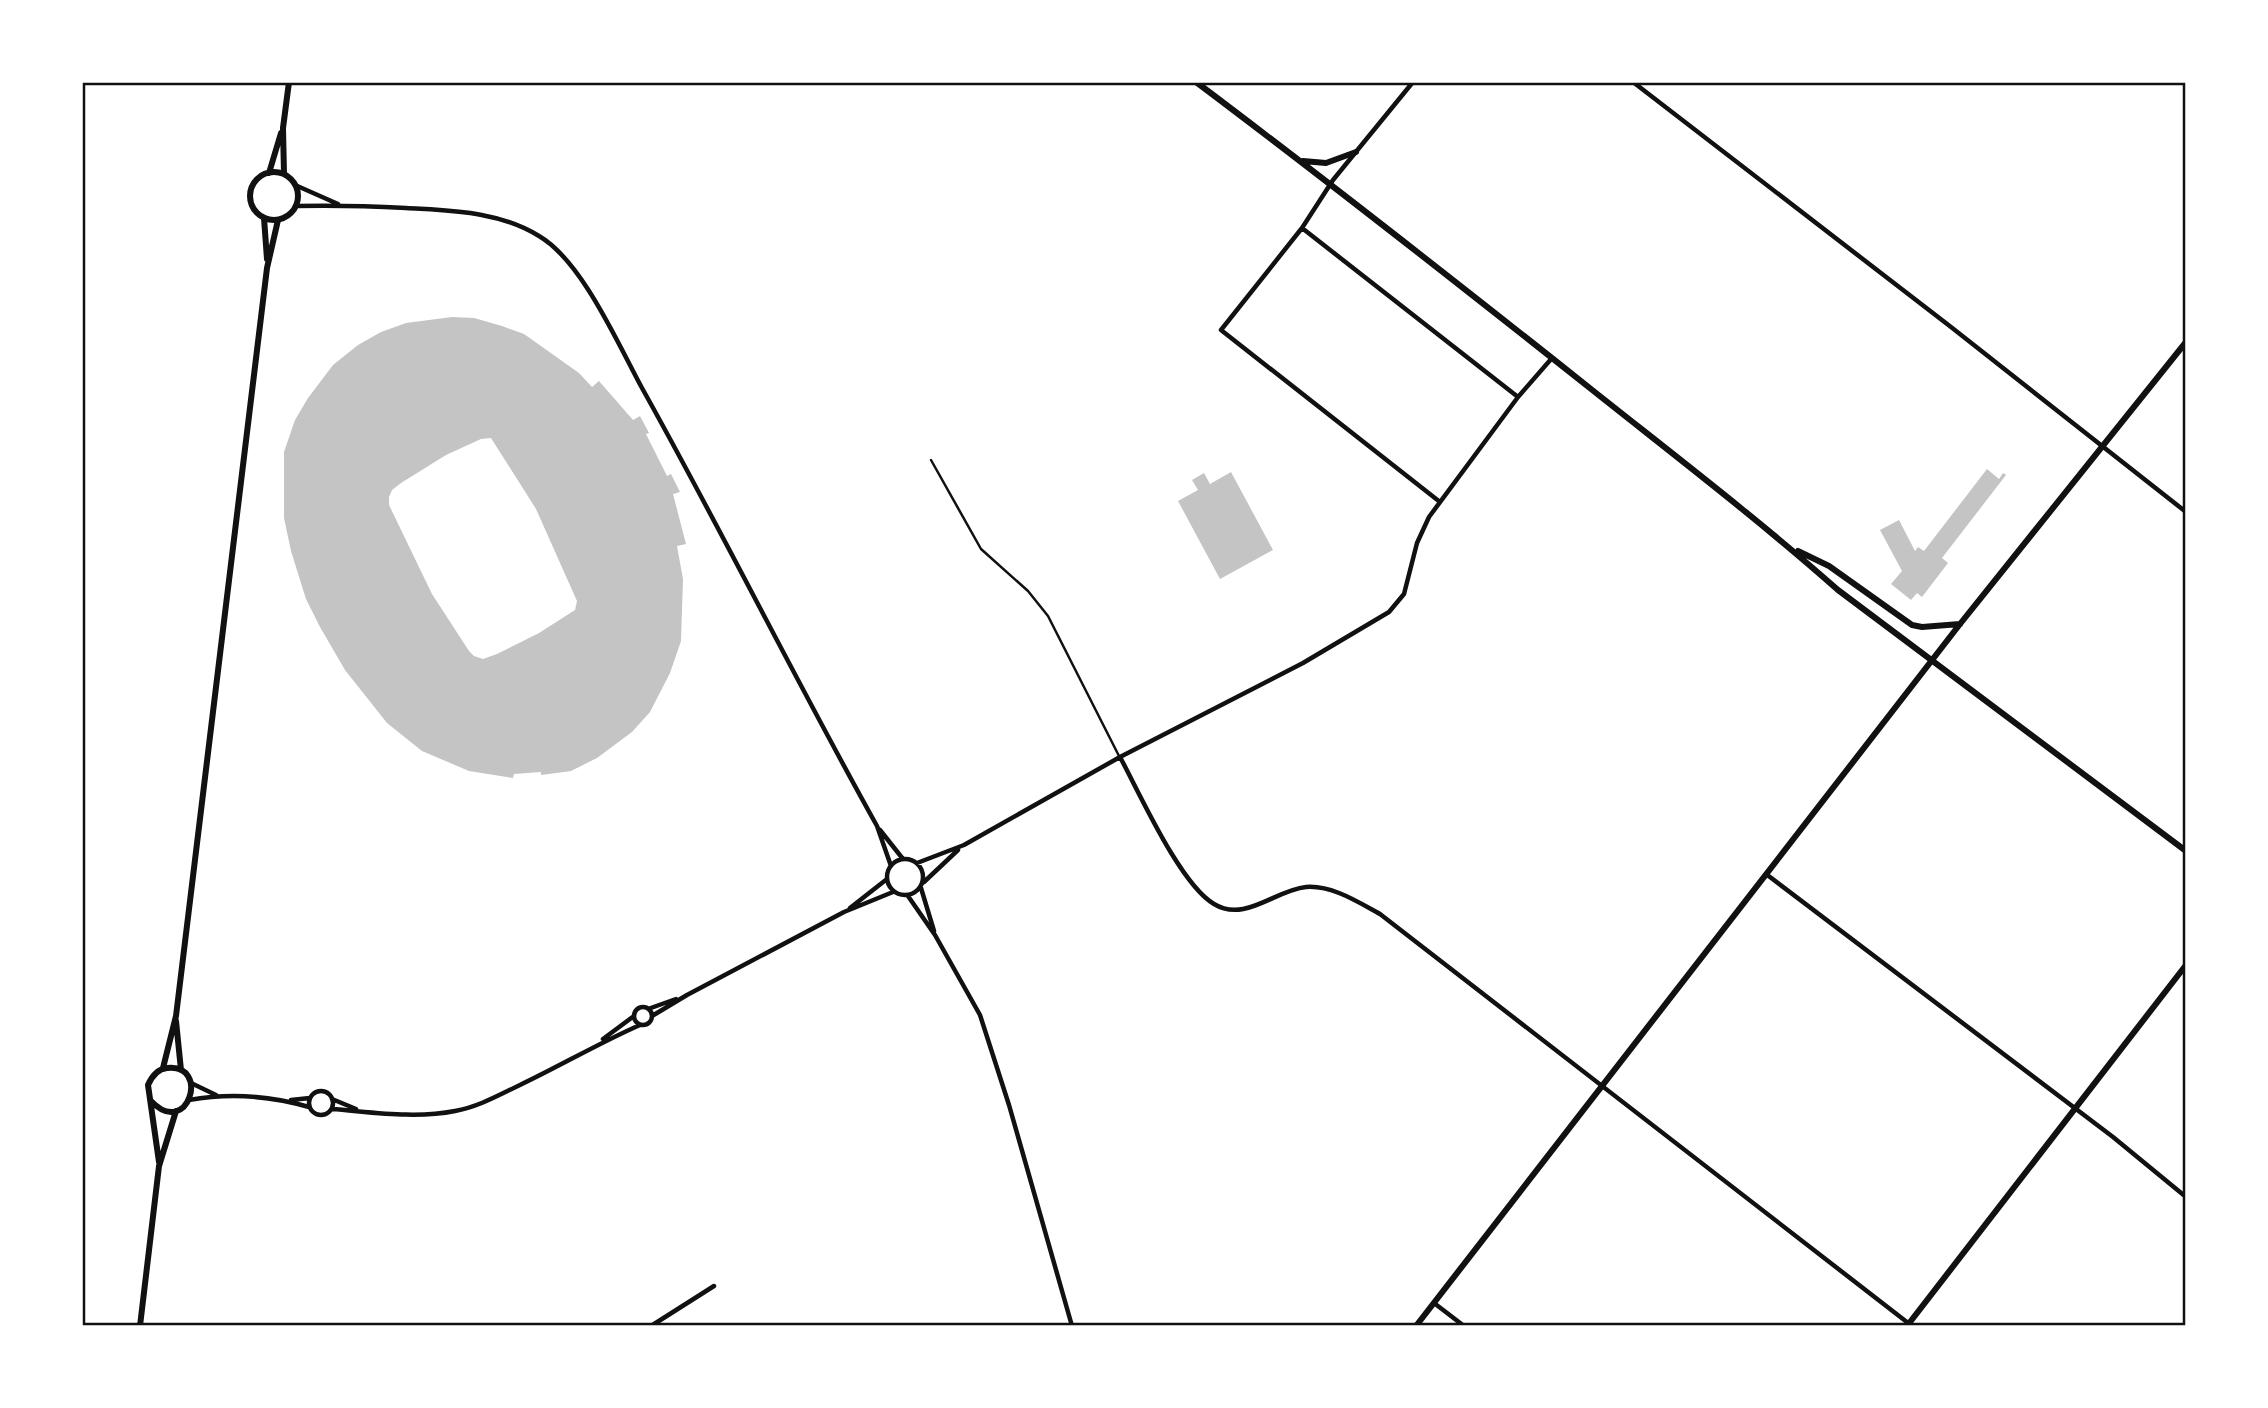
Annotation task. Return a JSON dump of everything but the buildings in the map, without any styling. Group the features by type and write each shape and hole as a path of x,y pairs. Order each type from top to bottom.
{"street":[{"path":"284,174 283,128 289,82"},
{"path":"1196,82 1301,160 1552,358 1790,548 1838,590 2186,851"},
{"path":"1413,82 1330,185 1302,228 1221,330 1440,502"},
{"path":"1633,82 2186,512"},
{"path":"270,173 283,128"},
{"path":"1301,160 1326,163 1356,152"},
{"path":"295,185 295,206 285,217 264,218 253,208 250,193 257,180 270,173 284,174 295,185 339,205"},
{"path":"295,206 339,205 484,214 541,236 568,262 593,299 705,501 877,827 891,866 887,879 844,912"},
{"path":"264,218 267,268"},
{"path":"159,1166 148,1085 151,1077 163,1068 176,1016 267,268 278,219"},
{"path":"1302,228 1518,397"},
{"path":"1416,1326 1960,624 2186,342"},
{"path":"917,863 964,845 1120,757 1303,663 1389,612 1404,594 1422,528 1518,397 1552,358"},
{"path":"1790,548 1829,566 1912,625 1922,627 1960,624"},
{"path":"1120,757 1183,872 1207,899 1217,906 1246,909 1303,887 1323,888 1359,902 1380,914 1909,1325 2186,965"},
{"path":"877,827 903,859 917,863 922,869 921,888 935,935"},
{"path":"923,882 964,845"},
{"path":"891,866 903,859"},
{"path":"1766,874 2074,1108 2186,1197"},
{"path":"887,879 893,892 901,896 908,896 921,888"},
{"path":"189,1100 217,1095 286,1101 309,1107 320,1115 332,1108 412,1115 454,1111 472,1106 548,1072 597,1044 650,1022 652,1016 687,995 844,912 893,892"},
{"path":"908,896 935,935 980,1015 991,1044 1072,1326"},
{"path":"597,1044 634,1016 639,1009 648,1009 687,995"},
{"path":"648,1009 652,1016"},
{"path":"176,1016 181,1070 191,1083 217,1095"},
{"path":"634,1016 640,1025"},
{"path":"163,1068 181,1070"},
{"path":"151,1101 157,1108 176,1111 184,1107 189,1100 191,1083"},
{"path":"286,1101 310,1097 317,1091 322,1091 330,1095 332,1108"},
{"path":"309,1107 310,1097"},
{"path":"332,1100 364,1112"},
{"path":"140,1326 159,1166 176,1111"},
{"path":"651,1326 714,1286"},
{"path":"1434,1303 1464,1326"}],"lane":[{"path":"931,460 982,549 1028,591 1048,616 1120,757"}]}
